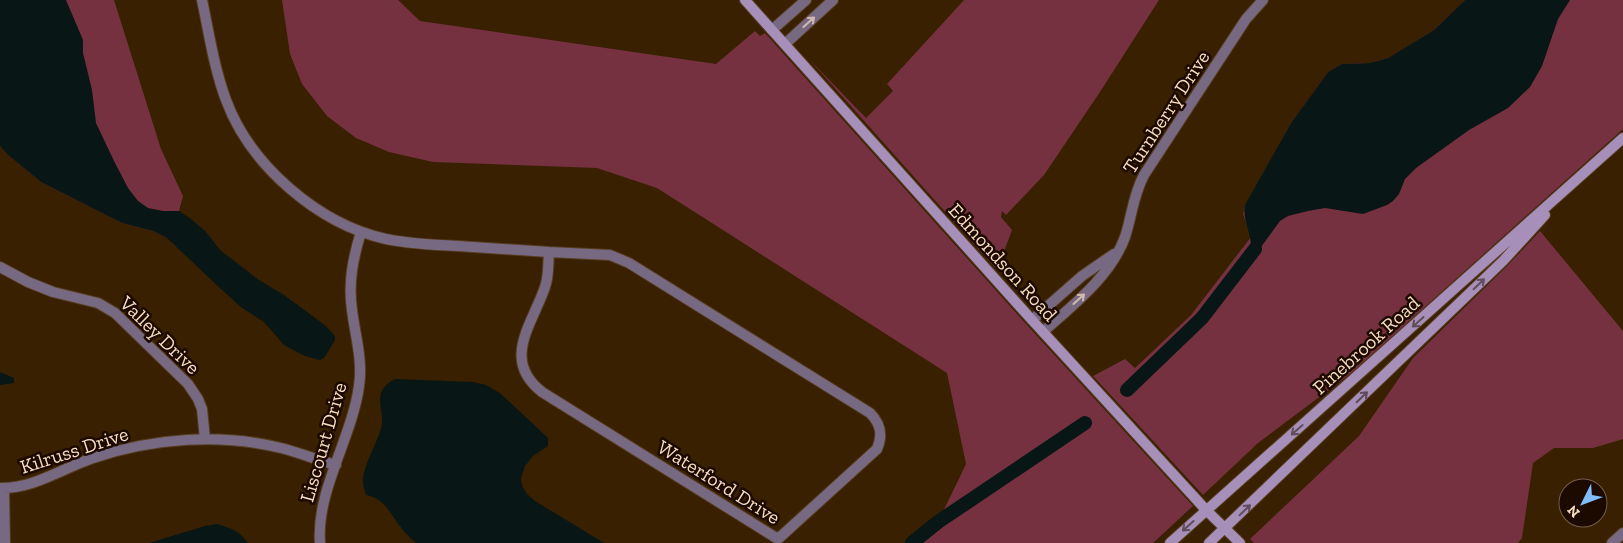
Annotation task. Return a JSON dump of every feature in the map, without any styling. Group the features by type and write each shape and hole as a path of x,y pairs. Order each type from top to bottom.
{"street":[{"name":"Waterford Drive","path":"202,0 220,82 234,118 244,136 266,165 292,191 324,213 361,232 385,239 414,244 549,252 610,256 629,263 870,413 876,419 880,429 881,438 877,449 778,539 542,392 529,381 522,367 521,349 547,281 549,252"},
{"name":"Edmondson Road","path":"745,0 1032,320 1206,510 1240,543"},
{"path":"772,30 806,0"},
{"path":"785,44 834,0"},
{"name":"Turnberry Drive","path":"1043,332 1097,282 1117,252 1125,236 1135,193 1144,175 1246,20 1263,0"},
{"name":"Pinebrook Road","path":"1170,543 1623,138"},
{"name":"Pinebrook Road","path":"1209,543 1503,261 1585,172"},
{"name":"Liscourt Drive","path":"320,543 320,515 354,414 360,382 360,360 350,290 355,250 361,232"},
{"path":"1032,320 1082,276 1117,252"},
{"name":"Valley Drive","path":"0,267 28,282 53,292 98,302 115,313 188,384 202,409 205,439"},
{"name":"Kilruss Drive","path":"2,488 30,483 111,453 156,444 205,439 267,446 336,465"},
{"path":"2,488 5,543"},
{"path":"1612,543 1623,532"}],"shaded area":[{"path":"0,0 114,0 161,149 183,196 179,211 167,238 153,231 122,223 41,182 0,146"},
{"path":"0,0 66,0 83,40 83,53 92,90 96,123 128,188 138,201 148,208 163,211 179,211 191,219 206,232 220,250 259,280 284,295 326,326 335,336 335,340 324,358 320,360 305,356 284,345 264,322 241,307 167,238 153,231 122,223 41,182 8,155 0,146"},
{"path":"282,0 398,0 420,21 716,64 755,31 760,36 765,33 1027,325 1193,506 1153,543 912,543 938,522 966,464 947,373 657,188 597,168 433,162 389,152 356,138 327,116 302,84 290,54"},
{"path":"964,0 1159,0 1044,175 1006,215 1002,211 1001,217 1012,230 997,270 808,58 866,118 893,91 887,84"},
{"path":"1465,0 1623,0 1623,129 1350,374 1258,443 1203,495 1093,376 1125,359 1135,368 1191,315 1251,237 1243,214 1245,206 1291,123 1328,72 1342,64 1370,63 1388,58 1434,30"},
{"path":"1465,0 1570,0 1558,19 1542,66 1530,87 1508,108 1469,130 1416,168 1405,179 1399,194 1387,205 1363,214 1325,208 1288,216 1280,221 1258,251 1251,246 1244,210 1245,205 1291,123 1328,72 1342,64 1370,63 1388,58 1434,30"},
{"path":"1540,231 1623,331 1623,439 1593,448 1554,448 1533,463 1522,538 1518,543 1254,543 1250,539 1359,436 1413,358"},
{"path":"0,372 14,378 14,383 0,385"},
{"path":"395,379 473,382 486,385 500,393 548,438 548,446 533,456 525,466 521,478 522,486 527,494 535,501 604,543 416,543 382,503 366,495 363,484 367,463 382,424 381,393 387,384"},
{"path":"217,524 238,533 248,543 149,543 205,526"}],"waterway":[{"path":"1127,390 1202,318 1255,249"},
{"path":"912,543 938,522 1085,423"}]}
